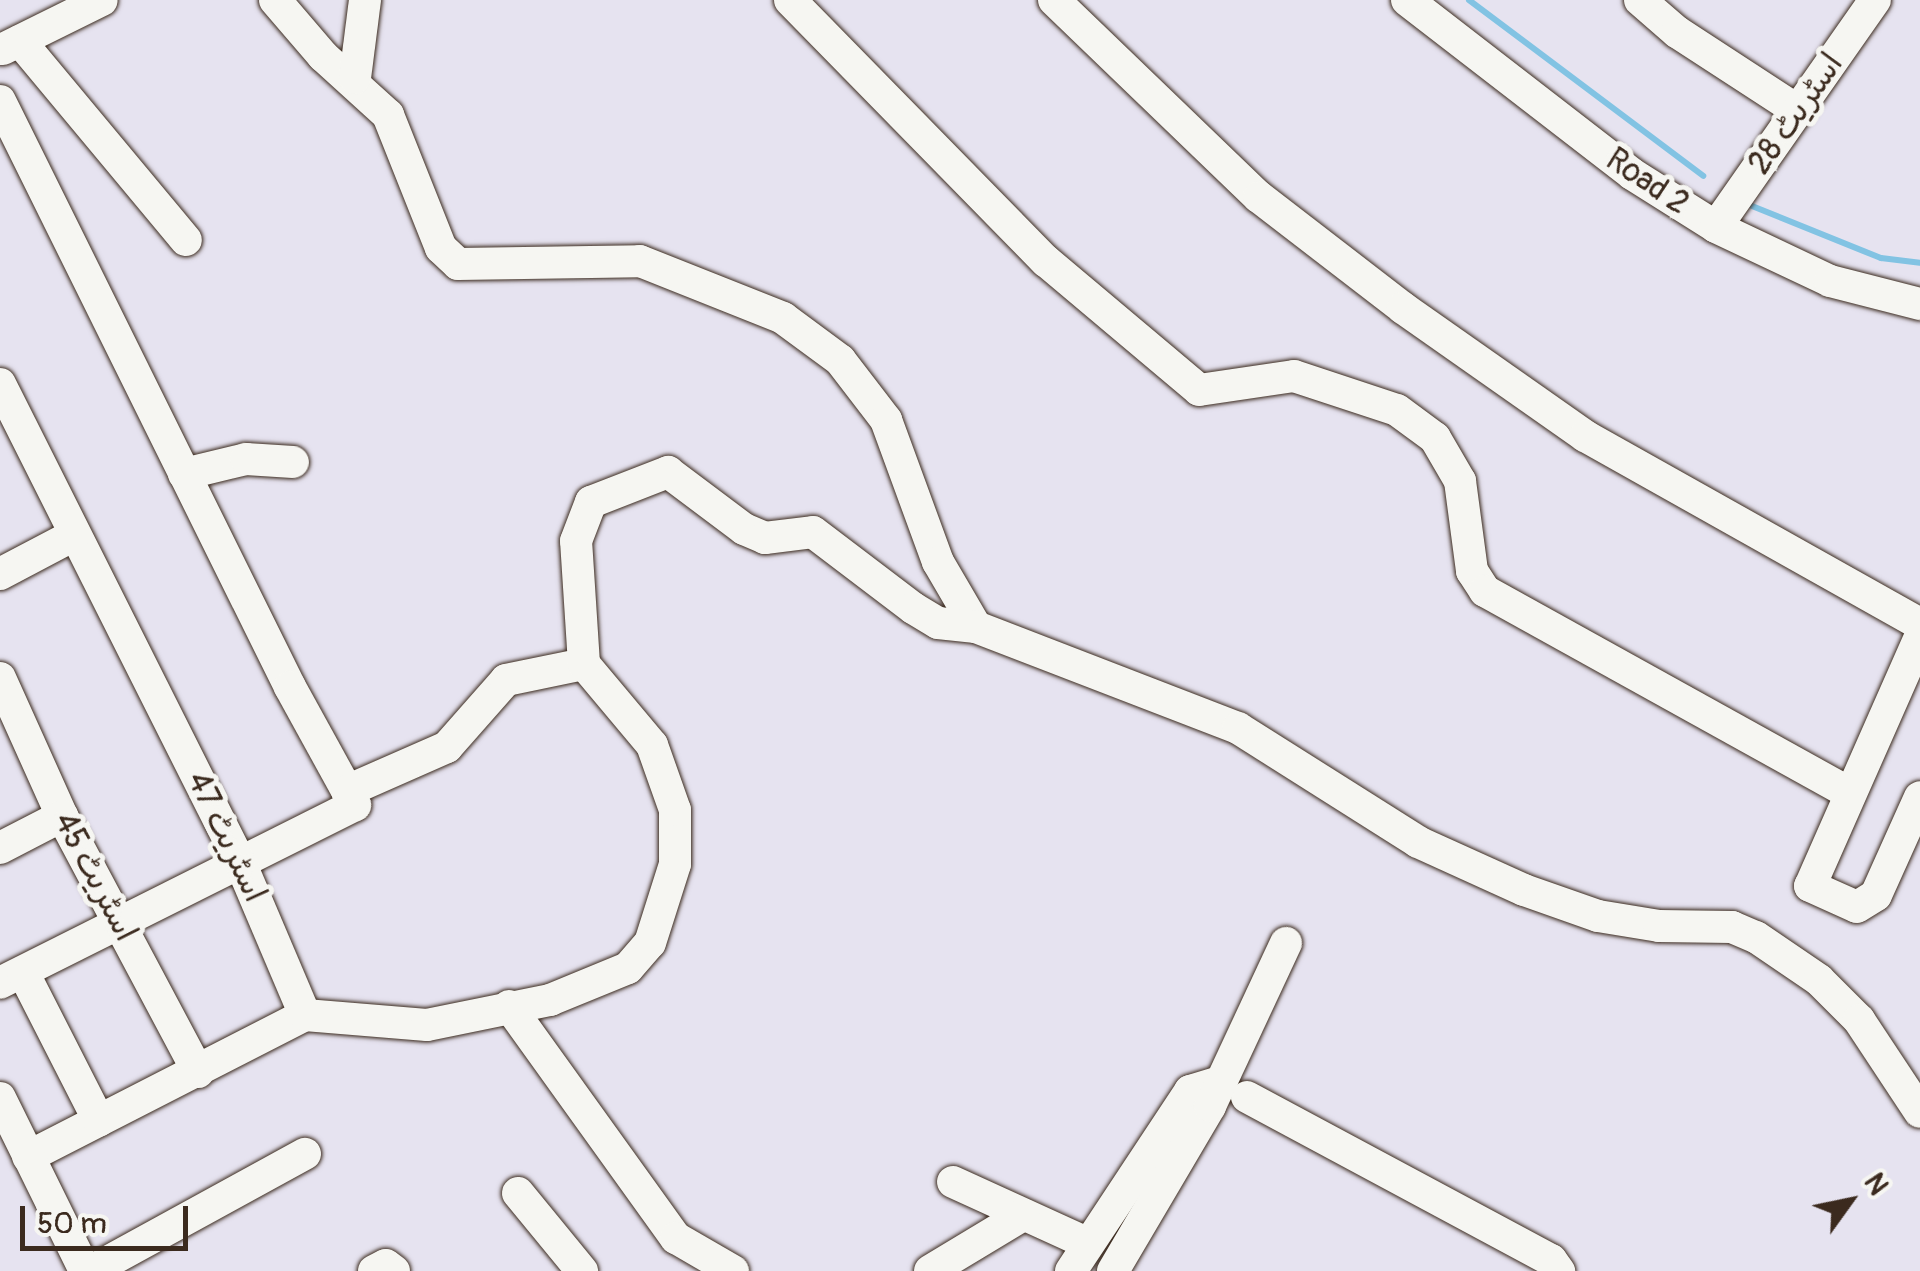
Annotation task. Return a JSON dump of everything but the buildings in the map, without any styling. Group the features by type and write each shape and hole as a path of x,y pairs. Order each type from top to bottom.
{"street":[{"path":"102,0 10,46 186,240"},
{"path":"275,0 323,56 355,78 388,115 442,248 458,264 640,261 783,318 840,360 886,420 938,562 976,627"},
{"path":"355,78 365,0"},
{"path":"790,0 1046,261 1200,390 1294,376 1397,410 1434,438 1460,481 1472,571 1485,592 1848,792"},
{"path":"1054,0 1259,197 1403,308 1585,436 1920,624"},
{"name":"Road 2","path":"1407,0 1632,174 1716,228 1830,281 1920,304"},
{"name":"اسٹریٹ 28","path":"1716,228 1875,0"},
{"path":"1653,4 1798,111"},
{"path":"0,101 184,474 351,798"},
{"name":"اسٹریٹ 47","path":"0,384 9,426 74,535 240,862 305,1015"},
{"path":"184,474 246,459 293,462"},
{"path":"28,1157 305,1015 427,1025 568,996 628,968 650,943 670,888 675,810 660,761 584,664 577,524 591,502 668,472 744,529 766,538 813,532 925,616 976,627 1238,728 1418,842 1524,890 1598,916 1660,926 1732,927 1756,936 1820,980 1859,1020 1920,1112"},
{"path":"0,574 74,535"},
{"path":"1920,638 1848,792 1810,886 1857,907 1876,894 1920,796"},
{"path":"99,1122 11,978 240,862 447,747 506,680 584,664"},
{"name":"اسٹریٹ 45","path":"4,698 198,1072"},
{"path":"0,848 62,816"},
{"path":"1127,1266 1234,1089 1286,942"},
{"path":"509,1006 676,1238 733,1271"},
{"path":"953,1182 1023,1214 1079,1257 1190,1091 1234,1089 1551,1260 1559,1271"},
{"path":"3,1114 88,1271 305,1154"},
{"path":"518,1193 582,1271"},
{"path":"930,1271 1023,1214"}],"waterway":[{"path":"1469,0 1703,176"},
{"path":"1752,206 1881,258 1920,263"}]}
